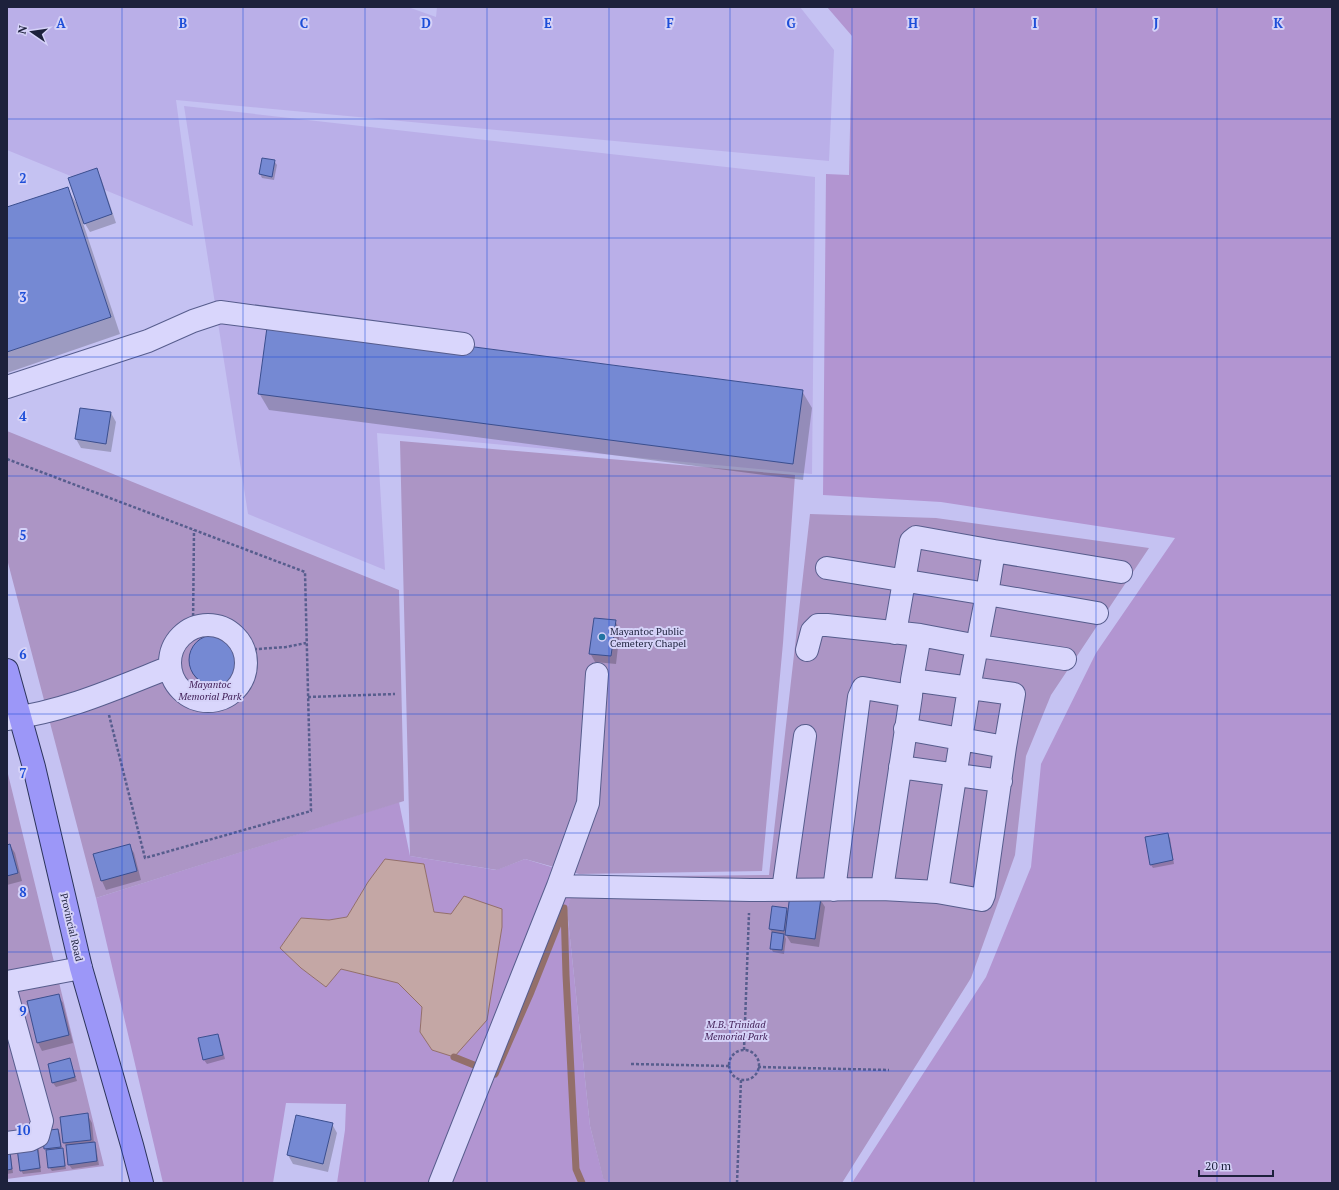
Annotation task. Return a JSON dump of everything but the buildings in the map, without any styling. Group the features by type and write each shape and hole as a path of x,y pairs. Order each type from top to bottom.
{"main road":[{"name":"Provincial Road","path":"7,670 14,718 34,767 81,968 142,1183"}],"lane":[{"path":"7,387 148,341 193,321 220,312 463,344"},
{"path":"895,633 911,541 916,537 1121,572"},
{"path":"937,892 969,688 978,646 994,551"},
{"path":"827,568 1097,613"},
{"path":"205,624 218,625 229,630 238,638 244,650 247,663 244,675 238,687 229,695 217,700 204,701 192,698 181,690 173,680 170,667 170,655 174,643 182,633 193,626 205,624"},
{"path":"807,650 812,631 818,625 920,636 1065,659"},
{"path":"882,889 920,636"},
{"path":"14,718 48,712 104,693 170,667"},
{"path":"440,1183 558,886 588,803 596,674"},
{"path":"558,886 750,890 834,890 882,889 937,892 982,900 984,895 1014,694 969,688 863,688 860,697 834,890"},
{"path":"905,729 1005,747"},
{"path":"783,890 805,736"},
{"path":"900,768 1001,781"},
{"path":"7,982 81,968"},
{"path":"7,994 42,1121 38,1136 30,1140 7,1143"}],"path":[{"path":"7,459 305,572 311,811 145,858 104,693"},
{"path":"193,626 194,530"},
{"path":"244,650 286,647 306,643"},
{"path":"308,697 395,694"},
{"path":"744,1050 750,890"},
{"path":"744,1050 753,1054 758,1062 757,1072 751,1078 741,1080 733,1075 729,1066 731,1057 735,1053 744,1050"},
{"path":"631,1064 729,1066"},
{"path":"758,1067 889,1070"},
{"path":"737,1183 741,1080"}],"shaded area":[{"path":"7,7 408,7 436,17 437,7 800,7 834,50 829,161 176,100 193,226 7,150"},
{"path":"827,7 1332,7 1332,1183 852,1183 986,977 1031,867 1041,764 1096,653 1175,538 941,502 823,495 826,174 849,175 852,36"},
{"path":"184,106 815,177 812,474 377,433 385,570 248,514"},
{"path":"399,802 410,856 496,870 525,859 558,869 575,887 567,910 590,1126 603,1177 609,1183 337,1183 345,1130 346,1104 286,1103 273,1183 163,1183 96,898","holes":["425,869 434,912 451,914 502,927 497,953 454,1057 432,1050 420,1032 422,1007 398,983 341,969 326,987 301,968 280,948 301,918 329,920 347,917 368,882"]},
{"path":"385,859 424,864 434,912 451,914 464,896 502,909 502,927 487,1020 454,1057 432,1050 420,1032 422,1007 398,983 341,969 326,987 301,968 280,948 301,918 329,920 347,917 368,882"}],"green space":[{"name":"Mayantoc Memorial Park","path":"7,431 399,590 404,801 96,898 7,559"},
{"path":"400,441 795,475 783,643 762,871 579,874 525,859 497,870 410,856"},
{"name":"M.B. Trinidad Memorial Park","path":"810,514 936,518 1149,548 1051,695 1026,756 1015,855 971,978 842,1183 609,1183 603,1178 590,1126 567,910 577,877 769,875"},
{"path":"7,770 104,1166 7,1179"}],"waterway":[{"path":"564,908 576,1169 582,1183"},
{"path":"490,1071 495,1074 531,992 563,912"},
{"path":"454,1057 474,1065"}],"place":[{"name":"Mayantoc Public Cemetery Chapel","path":"602,637"}]}
